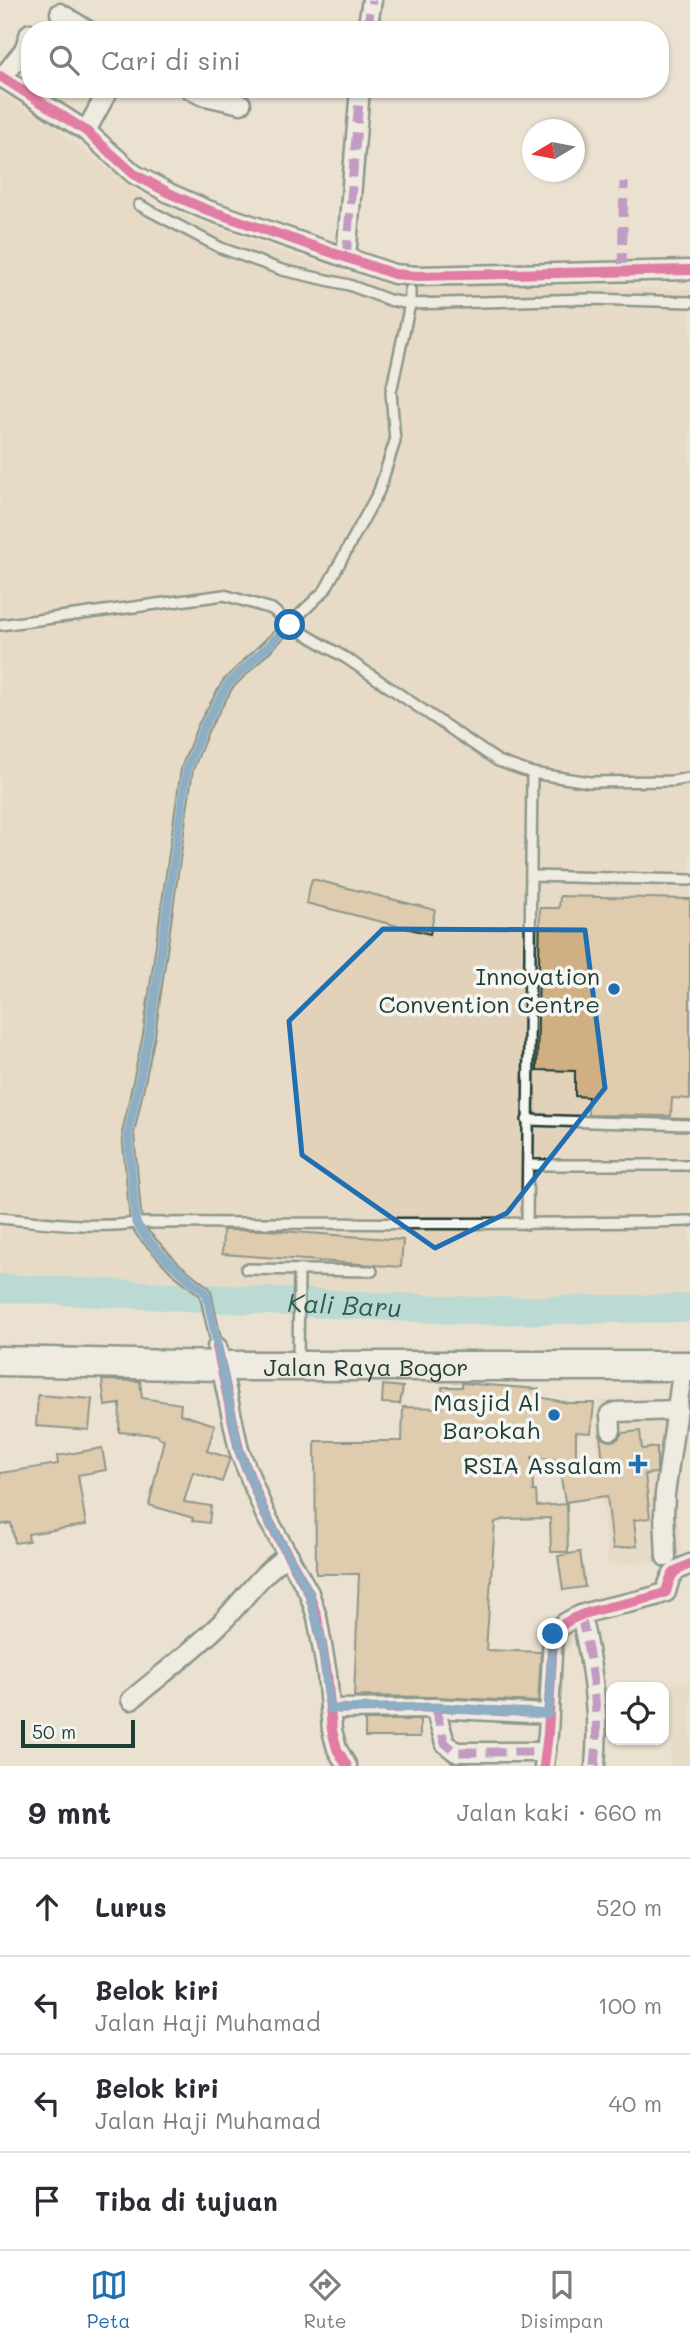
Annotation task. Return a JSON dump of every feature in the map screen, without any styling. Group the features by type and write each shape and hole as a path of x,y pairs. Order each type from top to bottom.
{"highway":[{"name":"Jalan Raya Bogor","path":"0,1344 220,1357"},
{"name":"Jalan Raya Bogor","path":"0,1361 298,1356 688,1360"}],"street":[{"path":"368,21 372,0"},
{"path":"60,13 73,21"},
{"path":"21,54 1,77 21,90"},
{"path":"34,98 86,131 134,174 169,193 205,209 394,274 416,276 690,270"},
{"path":"86,131 104,98"},
{"path":"214,98 241,104"},
{"path":"346,258 359,98"},
{"path":"220,1357 239,1450 265,1514 309,1593 317,1617 332,1730 337,1749 347,1766"},
{"path":"666,1557 664,1515 678,1410 688,1360"},
{"path":"611,1430 610,1414 616,1412 678,1410"},
{"path":"131,1700 189,1655 227,1618 260,1577 289,1555"},
{"path":"435,1707 446,1743 456,1752 545,1759 553,1634 558,1627 581,1615 660,1595 666,1591 670,1576 690,1564"},
{"path":"581,1615 590,1656 596,1706 595,1766"},
{"path":"330,1709 435,1707 548,1714"}],"lane":[{"path":"139,205 221,248 282,270 349,285 389,300 411,304 577,299 690,303"},
{"path":"220,1357 205,1292 175,1268 136,1223 128,1133 149,1035 187,769 203,728 228,684 325,590 379,491 395,441 391,392 411,304 410,290"},
{"path":"0,625 224,594 272,609 290,625 349,660 498,761 532,773 590,782 673,781 690,778"},
{"path":"527,1224 532,773"},
{"path":"531,876 690,880"},
{"path":"527,1120 690,1125"},
{"path":"528,1165 690,1165"},
{"path":"0,1218 74,1225 690,1221"},
{"path":"246,1269 372,1271"},
{"path":"298,1356 299,1270"}],"highlighted area":[{"path":"383,929 585,930 605,1088 507,1213 435,1248 302,1155 289,1021"}],"shaded area":[{"path":"0,94 50,123 155,206 353,276 396,288 525,285 690,289 690,1302 0,1298"},
{"name":"RSIA Assalam","path":"598,1401 683,1404 675,1493 682,1559 608,1565 596,1436"},
{"path":"690,1683 690,1766 670,1766 672,1684"}],"building":[{"path":"312,879 435,910 430,934 306,903"},
{"name":"Innovation Convention Centre","path":"560,896 690,899 690,1099 672,1098 671,1116 588,1115 588,1097 575,1096 575,1071 537,1070 540,908 559,908"},
{"path":"223,1230 267,1230 403,1240 401,1267 222,1254"},
{"path":"102,1380 140,1381 142,1398 181,1404 180,1414 215,1425 207,1451 230,1458 222,1482 193,1472 184,1502 211,1506 209,1523 192,1521 193,1518 149,1505 164,1439 158,1435 119,1432 120,1404 105,1406"},
{"path":"462,1383 539,1389 539,1397 568,1403 594,1403 591,1433 576,1432 576,1466 603,1461 600,1435 605,1440 612,1441 618,1439 622,1433 640,1431 642,1449 657,1447 657,1473 645,1474 650,1518 634,1520 637,1546 613,1549 607,1496 565,1502 558,1460 532,1457 533,1491 536,1491 537,1506 567,1504 568,1552 551,1552 550,1518 506,1519 495,1522 486,1650 541,1652 538,1702 354,1696 359,1574 316,1574 315,1441 402,1441 403,1407 442,1408 442,1387 462,1387"},
{"path":"383,1385 403,1387 400,1404 382,1403"},
{"path":"38,1395 92,1399 89,1430 36,1426"},
{"path":"102,1448 106,1470 78,1475 86,1525 28,1534 29,1541 15,1543 11,1523 0,1525 0,1473 58,1464 57,1456"},
{"path":"580,1552 585,1587 563,1590 558,1556"},
{"path":"365,1720 420,1720 420,1737 365,1737"}],"waterway":[{"name":"Kali Baru","path":"0,1288 477,1311 690,1308"}],"marked path":[{"path":"368,21 372,0"},
{"path":"346,258 359,98"},
{"path":"622,271 624,182"},
{"path":"581,1615 594,1690 595,1766"},
{"path":"435,1708 445,1743 456,1752 546,1752"},
{"path":"330,1709 435,1708 548,1714"}],"cycle path":[{"path":"0,76 21,89"},
{"path":"34,98 86,131 134,174 169,193 205,209 394,274 417,276 690,270"},
{"path":"217,1347 239,1450 265,1514 309,1593 317,1617 327,1674 332,1730 337,1749 347,1766"},
{"path":"544,1766 553,1634 575,1617 666,1592 673,1574 690,1564"}],"place":[{"name":"Innovation Convention Centre","path":"614,989"},
{"name":"Masjid Al Barokah","path":"554,1415"},
{"name":"RSIA Assalam","path":"638,1464"}],"route":[{"path":"290,625 228,684 203,728 187,769 149,1035 128,1133 136,1223 175,1268 207,1296 239,1450 265,1514 309,1593 317,1617 330,1709 435,1707 548,1714 553,1634"}]}
